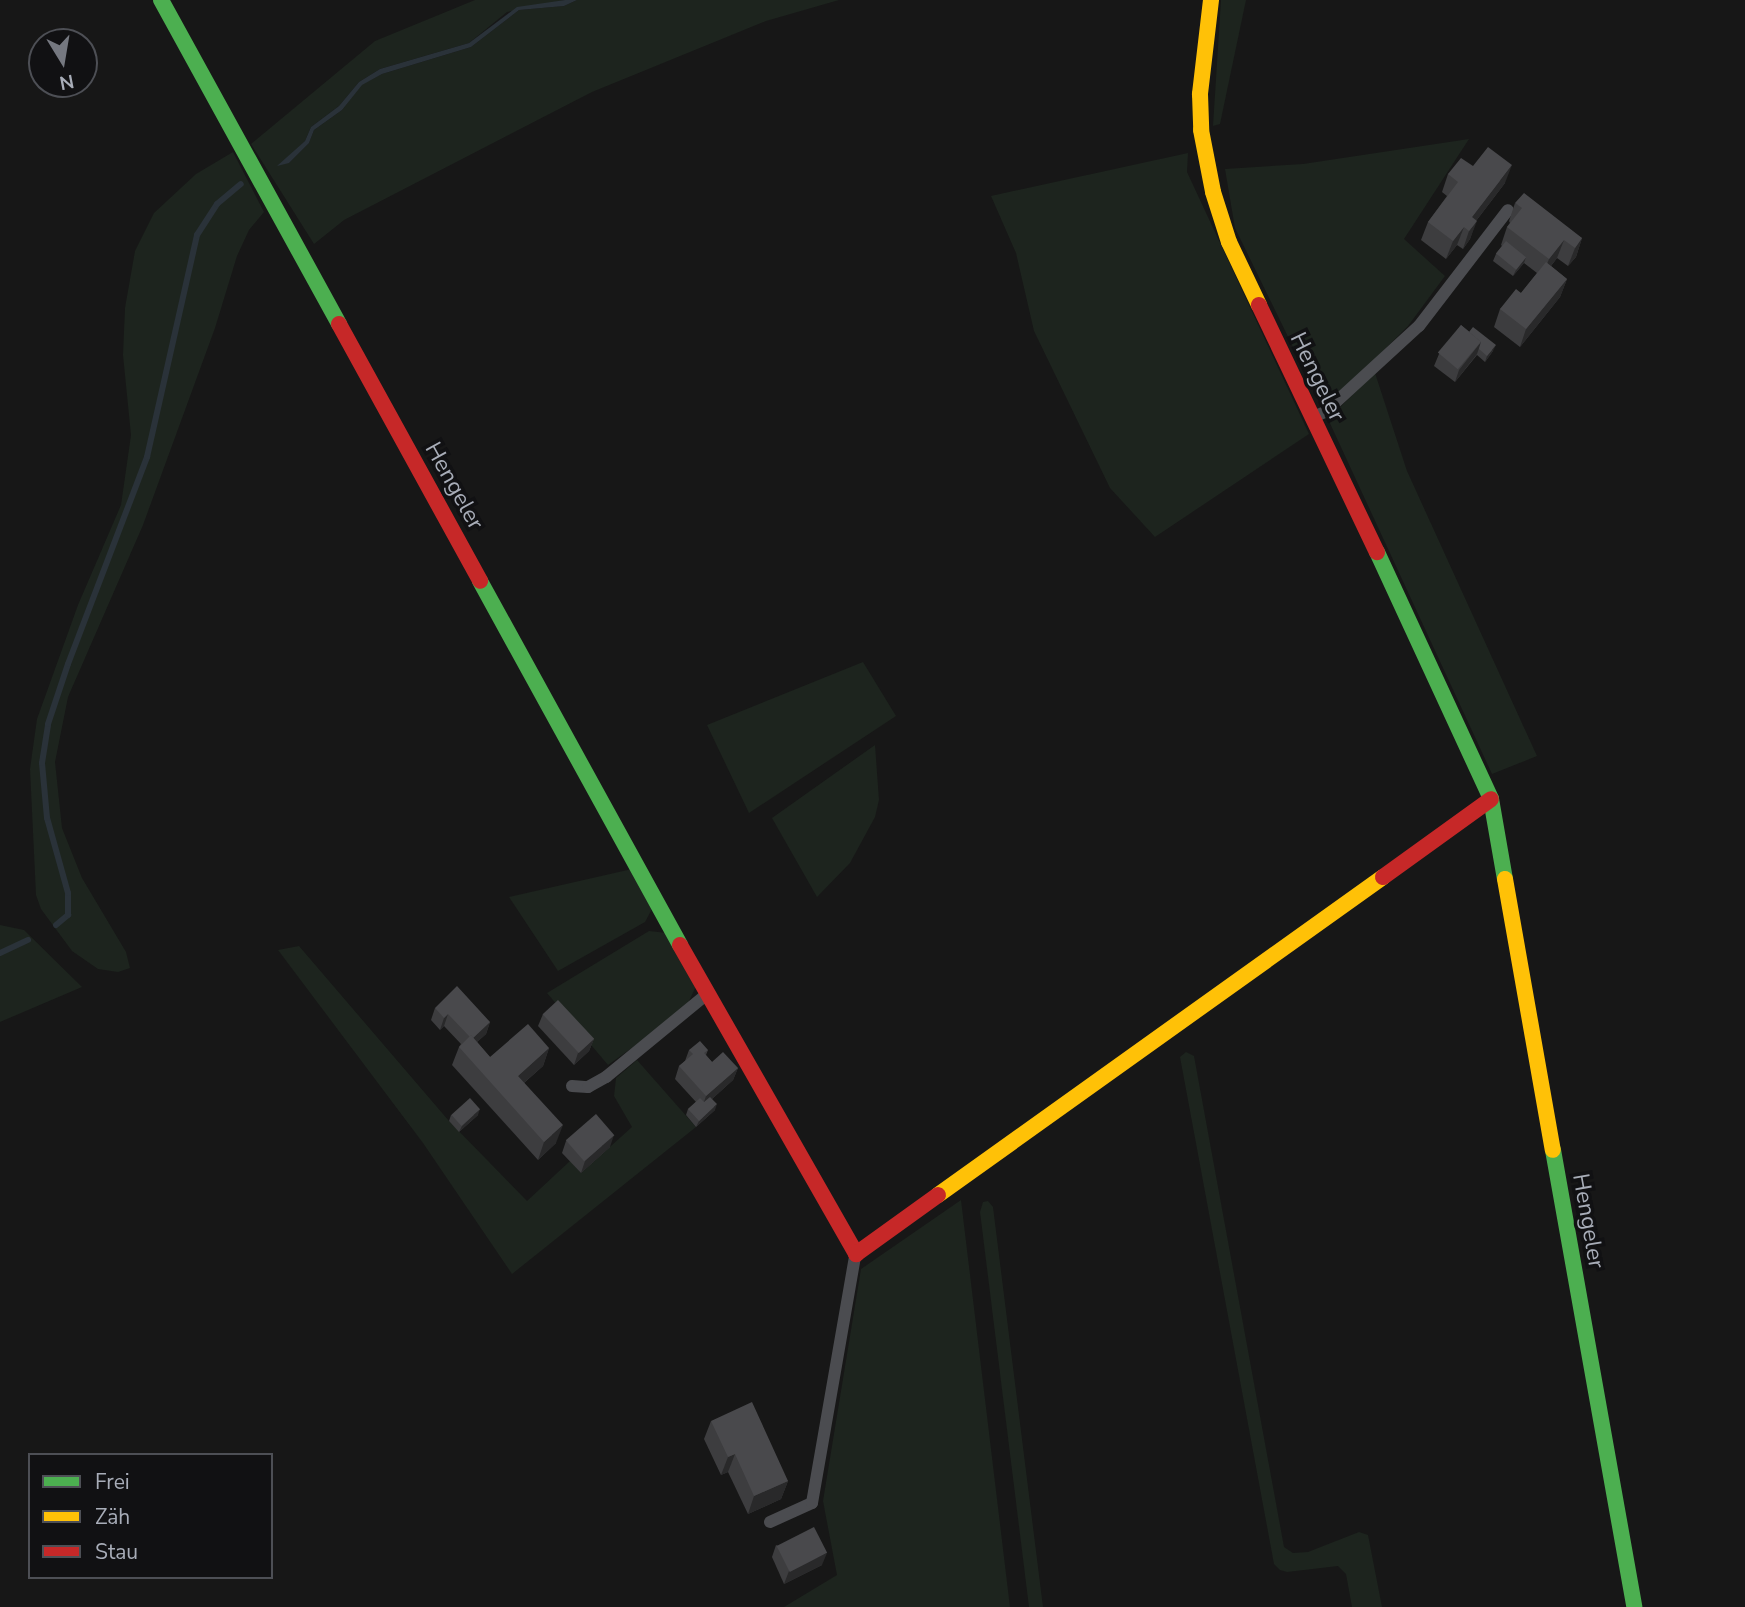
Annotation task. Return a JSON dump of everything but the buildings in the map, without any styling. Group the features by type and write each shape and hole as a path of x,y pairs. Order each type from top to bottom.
{"street":[{"name":"Hengeler","path":"161,0 707,995 856,1254"},
{"name":"Hengeler","path":"1211,0 1200,94 1201,130 1213,192 1229,242 1491,799 1634,1607"},
{"path":"856,1254 1491,799"}],"lane":[{"path":"1312,418 1325,412 1419,326 1508,210"},
{"path":"572,1086 588,1087 606,1077 707,995"},
{"path":"770,1522 812,1503 856,1254"}],"shaded area":[{"path":"475,0 565,0 507,12 469,43 380,69 359,82 339,106 311,127 305,141 285,160 289,163 309,143 314,130 342,110 361,85 382,74 471,47 519,10 564,6 577,0 839,0 766,21 592,92 344,220 314,244 251,144 375,41"},
{"path":"577,0 564,6 519,10 471,47 382,74 362,85 342,110 314,130 309,143 289,163 277,166 305,141 311,127 339,106 359,82 380,69 469,43 517,7"},
{"path":"1221,0 1246,0 1220,124 1213,126"},
{"path":"1469,139 1404,239 1445,276 1408,326 1338,396 1311,384 1235,228 1225,169 1303,164"},
{"path":"233,152 264,212 249,230 237,256 215,328 143,525 68,697 55,762 62,828 82,878 126,952 130,968 118,972 98,969 72,951 41,909 36,895 30,769 37,719 78,605 121,505 131,435 123,355 125,308 135,251 154,213 196,174"},
{"path":"1188,153 1187,172 1309,434 1155,537 1110,488 1034,331 1016,253 991,196"},
{"path":"1375,373 1407,471 1537,756 1492,774 1328,419"},
{"path":"863,662 896,716 749,813 707,725"},
{"path":"875,745 879,800 875,817 850,863 817,897 772,818"},
{"path":"632,869 653,907 645,922 558,971 509,897"},
{"path":"0,925 24,930 82,987 0,1022"},
{"path":"649,931 667,933 696,986 685,1010 608,1065 547,993"},
{"path":"299,946 449,1121 527,1201 570,1161 581,1173 632,1127 614,1096 616,1078 637,1060 696,1127 512,1274 423,1143 278,950"},
{"path":"1186,1052 1194,1056 1284,1547 1293,1553 1308,1552 1359,1532 1368,1535 1382,1607 1352,1607 1346,1574 1338,1566 1287,1572 1274,1564 1180,1057"},
{"path":"961,1200 1010,1607 784,1607 837,1575 823,1501 861,1269"},
{"path":"988,1201 993,1207 1043,1607 1029,1607 980,1212 983,1202"}],"waterway":[{"path":"56,925 68,915 68,893 47,818 42,763 48,724 68,664 147,457 197,235 217,204 241,184"},
{"path":"0,953 28,940"}],"traffic: fast":[{"path":"161,0 339,324"},
{"path":"1377,552 1491,799 1505,879"},
{"path":"480,581 680,945"},
{"path":"1553,1150 1634,1607"}],"traffic: slow":[{"path":"1211,0 1200,94 1201,130 1213,192 1229,242 1259,305"},
{"path":"938,1195 1383,877"},
{"path":"1505,879 1553,1150"}],"traffic: jam":[{"path":"1259,305 1377,552"},
{"path":"339,324 480,581"},
{"path":"1383,877 1491,799"},
{"path":"680,945 856,1254 938,1195"}]}
